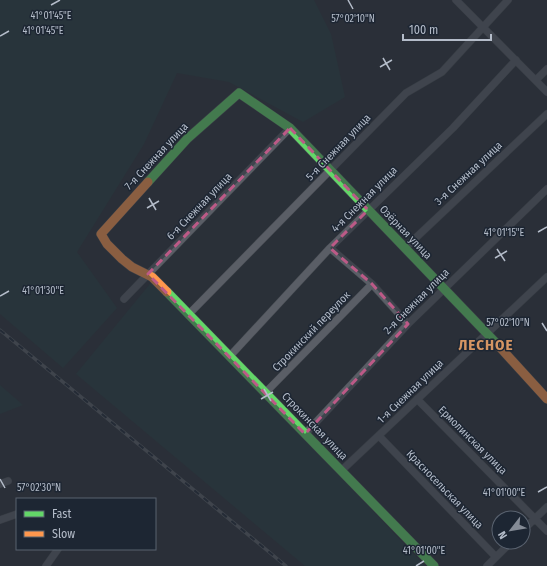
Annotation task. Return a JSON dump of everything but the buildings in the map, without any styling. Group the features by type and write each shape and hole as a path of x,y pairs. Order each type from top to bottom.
{"street":[{"path":"456,0 547,92"},
{"name":"5-я Снежная улица","path":"188,315 406,93 442,72 508,0"},
{"name":"4-я Снежная улица","path":"230,356 330,248 453,128 516,60"},
{"path":"536,80 547,69"},
{"name":"Озёрная улица","path":"239,93 290,128 487,333 547,399"},
{"name":"7-я Снежная улица","path":"104,242 101,234 113,220 187,139 239,93"},
{"name":"3-я Снежная улица","path":"405,248 547,114"},
{"name":"6-я Снежная улица","path":"124,299 290,128"},
{"name":"2-я Снежная улица","path":"305,434 408,324 547,189"},
{"name":"Строкинская улица","path":"104,242 136,270 148,274 266,392 434,566"},
{"path":"330,248 372,284 408,324"},
{"name":"1-я Снежная улица","path":"342,471 547,277"},
{"name":"Строкинский переулок","path":"266,392 372,284"},
{"name":"Ермолинская улица","path":"417,399 547,531"},
{"name":"Красносельская улица","path":"379,436 496,557"},
{"path":"0,484 8,481"},
{"path":"531,522 547,507"},
{"path":"0,520 16,514"},
{"path":"46,566 57,550"},
{"path":"487,566 503,550"}],"highlighted area":[{"path":"290,128 368,210 330,248 372,284 408,324 305,434 148,274"}],"green space":[{"path":"0,0 314,0 331,34 345,97 303,122 229,82 177,73 144,144 77,252 117,308 63,368 0,314"},
{"path":"154,279 425,566 305,566 76,374"},
{"path":"0,385 23,405 0,414"}],"railway":[{"path":"0,330 286,566"}],"traffic: fast":[{"path":"148,182 187,139 239,93 290,128 497,344"},
{"path":"167,292 434,566"}],"traffic: slow":[{"path":"148,182 101,234 107,244 122,259 132,267 152,277 167,292"},
{"path":"497,344 547,399"}],"district":[{"name":"ЛЕСНОЕ","path":"486,345"}]}
